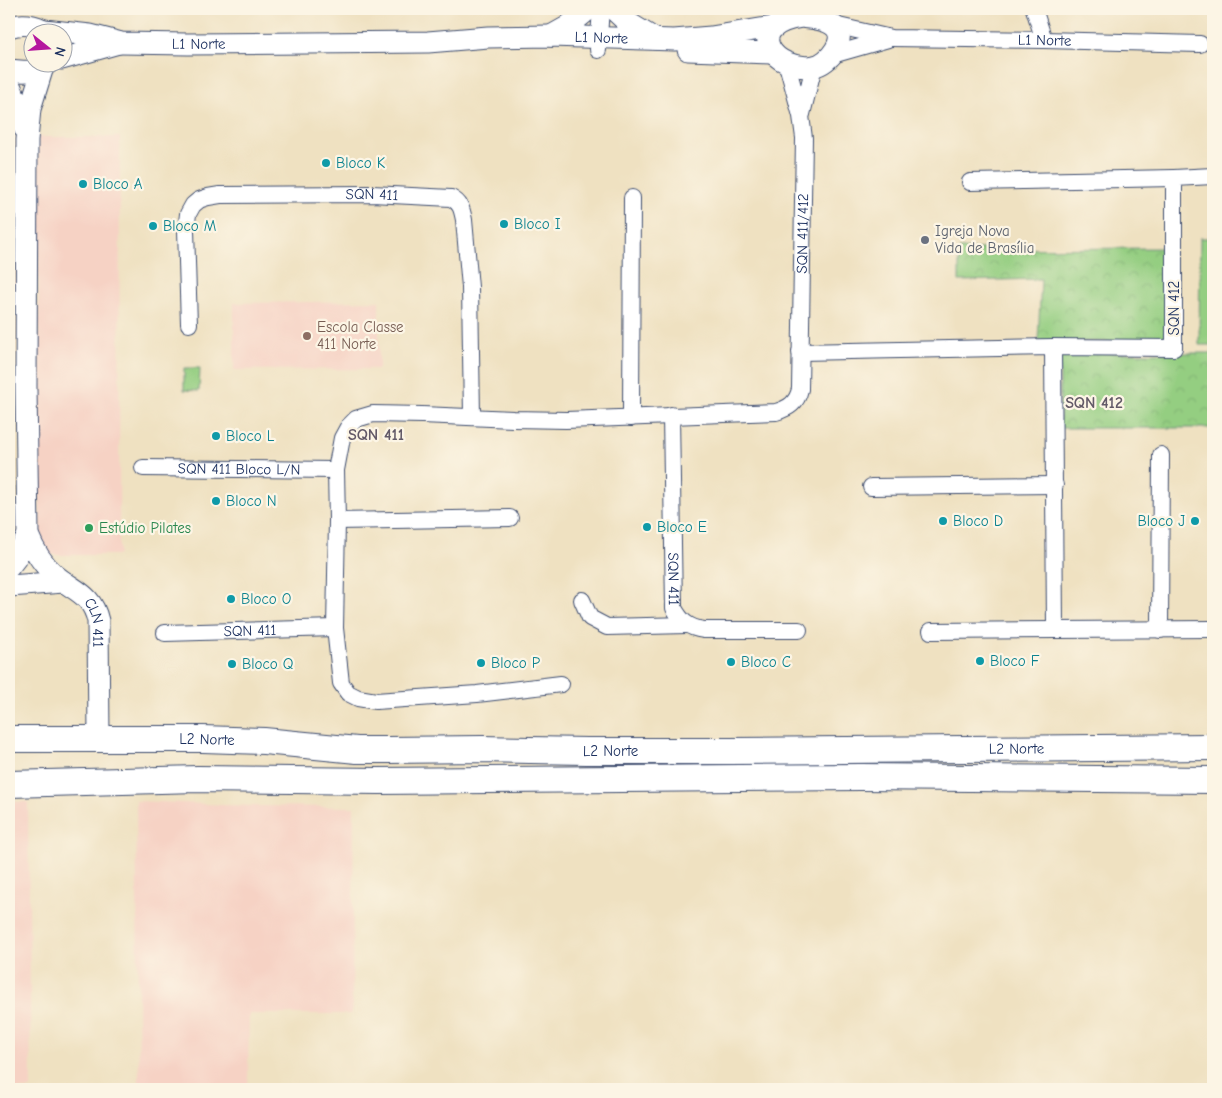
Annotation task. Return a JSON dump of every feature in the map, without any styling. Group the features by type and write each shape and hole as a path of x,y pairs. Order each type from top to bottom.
{"main road":[{"name":"L2 Norte","path":"9,739 203,739 264,741 357,750 728,751 1213,747"},
{"path":"198,779 204,753 203,739"},
{"path":"718,778 715,770 720,759 728,751"},
{"name":"L2 Norte","path":"9,784 198,779 379,781 861,777 1213,780"}],"street":[{"path":"551,36 567,27 588,9"},
{"path":"598,44 601,9"},
{"path":"613,9 627,22 655,39"},
{"path":"1034,9 1044,40"},
{"path":"801,17 824,18 839,35 838,44 832,55 821,64 804,66 779,57 767,45 767,39 780,19 801,17"},
{"name":"L1 Norte","path":"824,18 890,38 1200,44"},
{"name":"L1 Norte","path":"428,42 513,50 655,39 674,40 712,37 780,19"},
{"name":"L1 Norte","path":"9,27 22,25"},
{"name":"L1 Norte","path":"72,34 90,35 122,43 188,44 428,42 488,37 551,36 598,44 779,57"},
{"name":"L1 Norte","path":"832,55 890,38"},
{"name":"L1 Norte","path":"72,57 122,43"},
{"name":"SQN 411/412","path":"779,57 801,116 804,138 800,352"},
{"name":"SQN 411/412","path":"801,116 814,66"},
{"name":"L1 Norte","path":"9,70 22,72"},
{"path":"9,567 28,535 26,387 27,140 30,109 47,72"},
{"path":"9,83 19,107 27,140"},
{"path":"970,182 1213,176"},
{"name":"SQN 412","path":"800,352 1054,347 1174,348 1174,178"},
{"name":"SQN 411","path":"189,324 186,230 188,214 193,205 199,200 208,196 220,195 372,194 451,198 458,202 462,210 466,239 470,287 472,417"},
{"path":"631,418 632,198"},
{"path":"1054,347 1055,630"},
{"path":"561,684 476,694 376,701 358,698 348,693 341,683 335,628 336,470 342,438 356,419 373,414 513,419 631,418 776,412 787,408 799,396 800,352"},
{"name":"SQN 411","path":"672,416 674,608 679,618 687,625 704,630 799,630"},
{"path":"1160,630 1161,455"},
{"name":"SQN 411 Bloco L/N","path":"143,468 336,470"},
{"path":"871,487 1055,485"},
{"path":"337,522 510,518"},
{"name":"CLN 411","path":"28,535 36,554 44,564 64,582 90,600 96,612 98,621 99,738"},
{"path":"9,586 64,582"},
{"path":"582,600 590,618 607,627 687,625"},
{"name":"SQN 411","path":"166,633 335,628"},
{"path":"931,631 1213,629"}],"shaded area":[{"path":"9,134 15,134 16,537 9,555"},
{"path":"38,137 120,137 119,555 45,555 40,536"},
{"name":"Escola Classe 411 Norte","path":"379,301 379,369 234,370 234,303"},
{"path":"136,801 251,806 354,807 352,1014 249,1014 248,1089 139,1089"},
{"path":"9,802 28,802 31,1089 9,1089"}],"green space":[{"path":"1200,238 1213,238 1213,345 1199,345"},
{"path":"1169,248 1168,342 1038,341 1041,279 959,281 959,249"},
{"path":"1060,353 1213,353 1213,428 1060,428"},
{"path":"184,368 200,368 199,391 184,390"}],"place":[{"name":"Bloco K","path":"326,163"},
{"name":"Bloco A","path":"83,184"},
{"name":"Bloco I","path":"504,224"},
{"name":"Bloco M","path":"153,226"},
{"name":"Igreja Nova Vida de Brasília","path":"925,240"},
{"name":"Escola Classe 411 Norte","path":"307,336"},
{"name":"Bloco L","path":"216,436"},
{"name":"Bloco N","path":"216,501"},
{"name":"Bloco D","path":"943,521"},
{"name":"Bloco J","path":"1195,521"},
{"name":"Bloco E","path":"647,527"},
{"name":"Estúdio Pilates","path":"89,528"},
{"name":"Bloco O","path":"231,599"},
{"name":"Bloco F","path":"980,661"},
{"name":"Bloco C","path":"731,662"},
{"name":"Bloco P","path":"481,663"},
{"name":"Bloco Q","path":"232,664"}],"district":[{"name":"SQN 412","path":"1094,402"},
{"name":"SQN 411","path":"376,434"}]}
